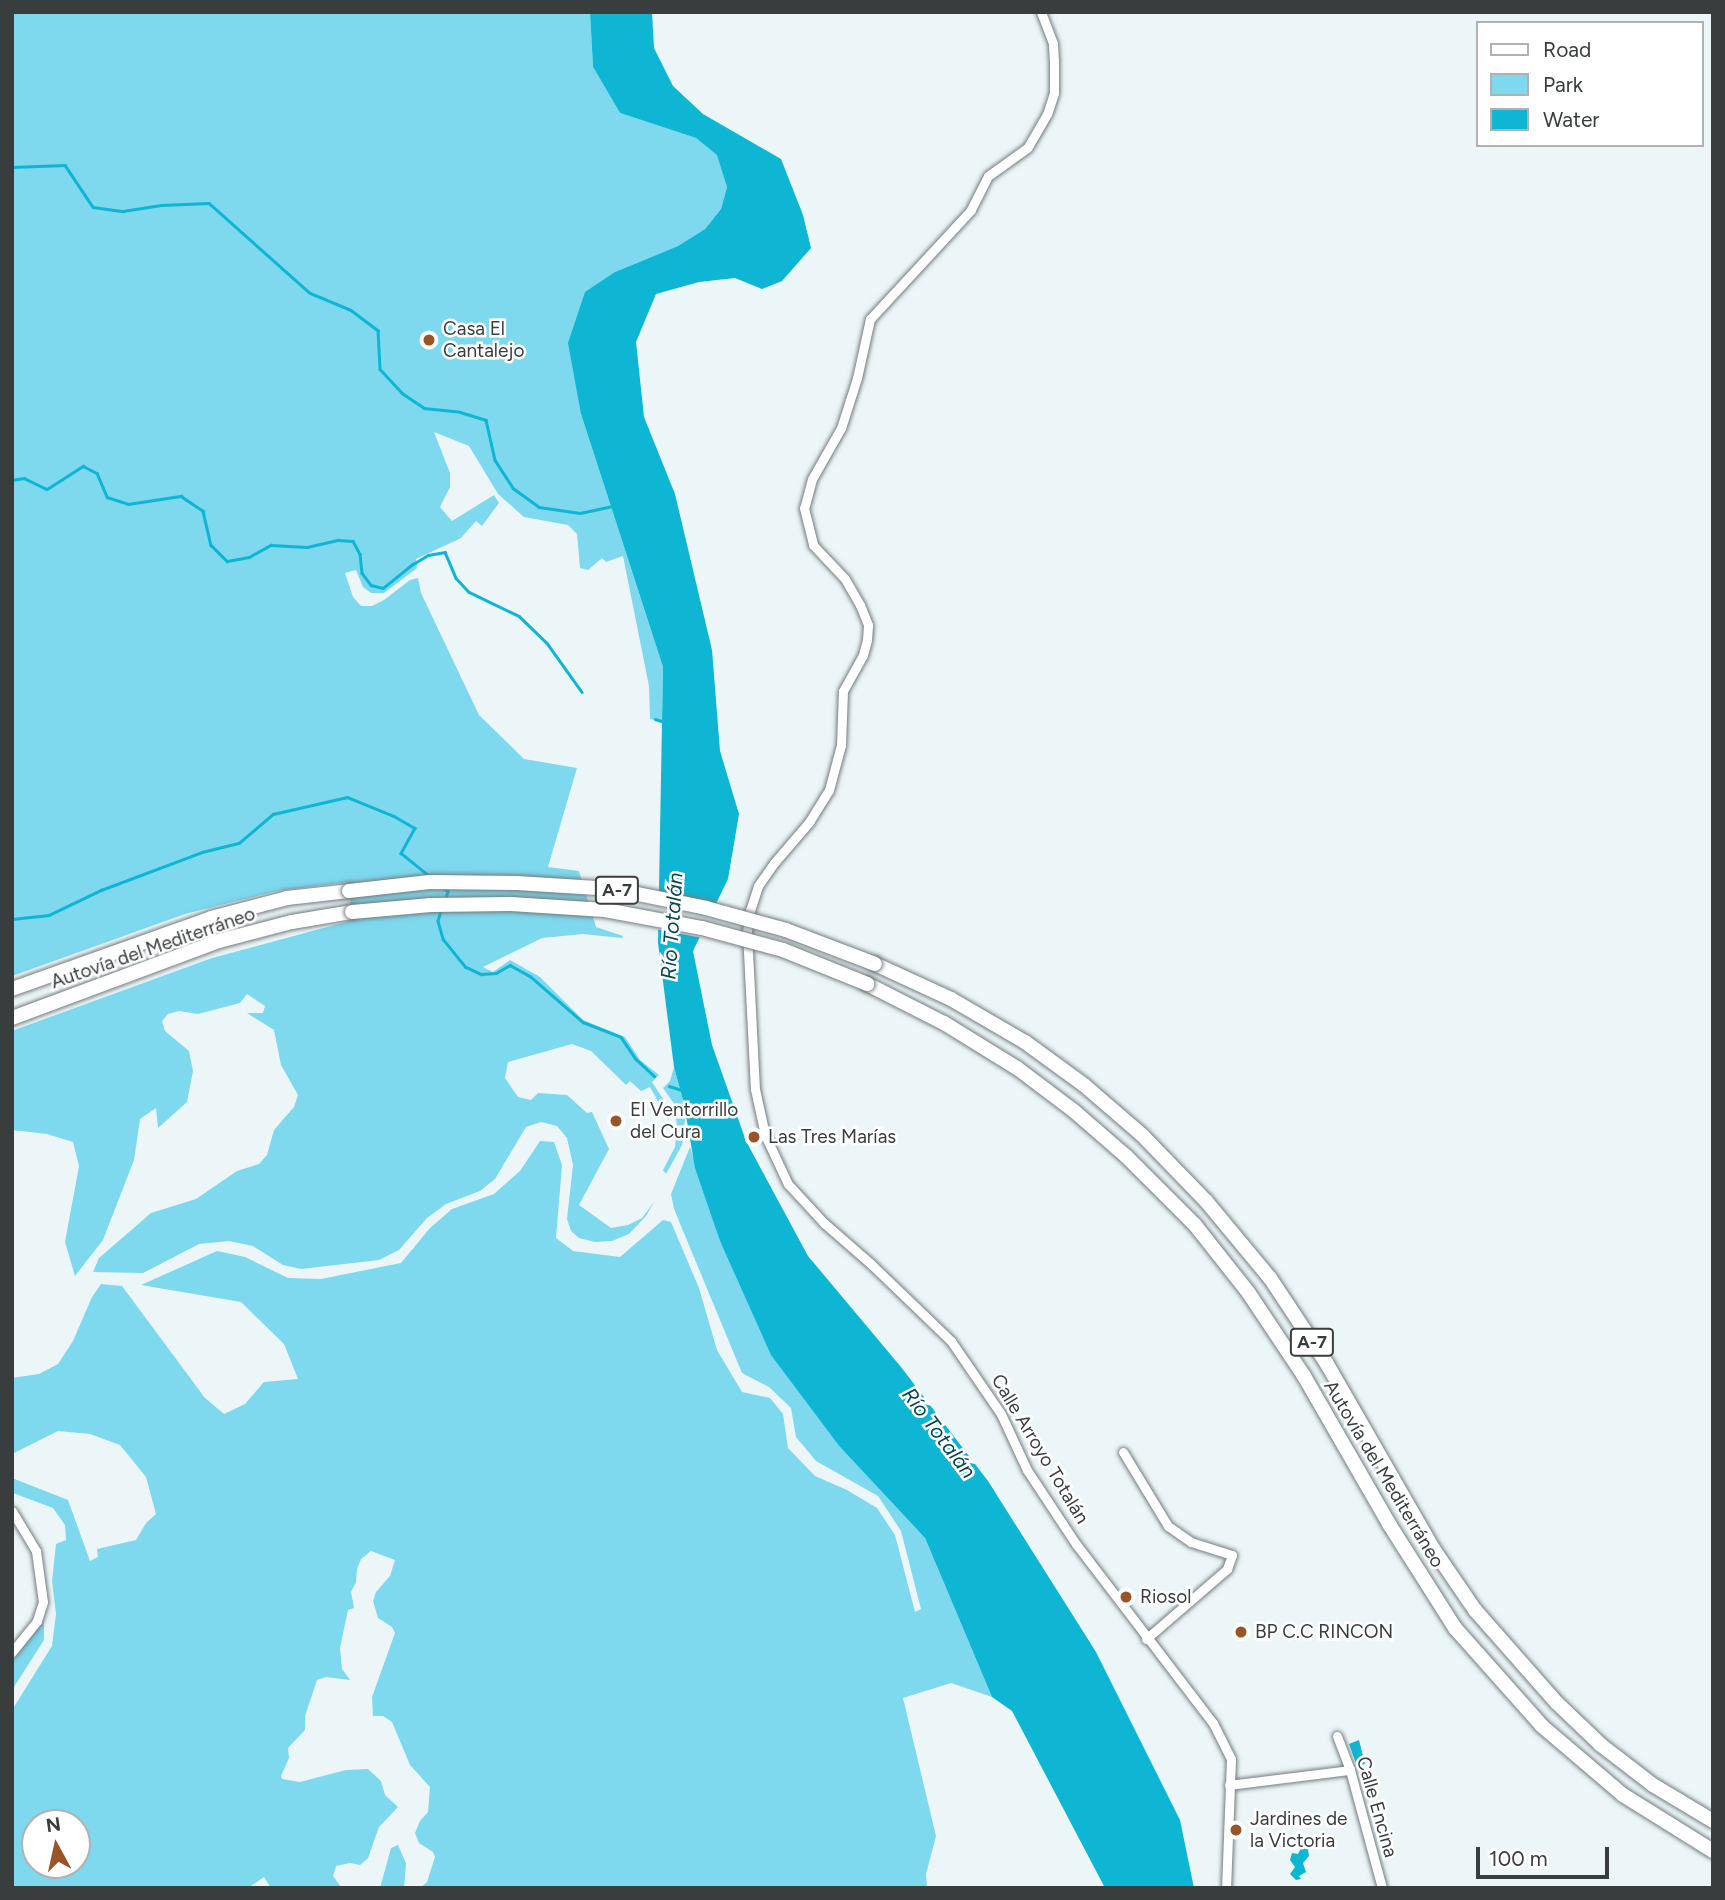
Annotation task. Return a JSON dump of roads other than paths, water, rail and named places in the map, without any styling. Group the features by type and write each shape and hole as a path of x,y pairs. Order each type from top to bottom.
{"highway":[{"name":"Autovía del Mediterráneo","path":"12,989 211,918 287,898 429,882 517,883 612,889 706,908 786,930 875,964 951,999 1025,1042 1084,1085 1142,1135 1206,1200 1270,1278 1320,1354 1434,1550 1475,1610 1557,1703 1601,1745 1672,1797 1713,1821"},
{"name":"Autovía del Mediterráneo","path":"12,1018 219,941 292,922 352,912 431,905 511,904 605,910 702,928 783,950 867,984 944,1023 1017,1068 1105,1138 1195,1225 1248,1292 1304,1376 1389,1524 1455,1629 1542,1726 1623,1795 1713,1851"},
{"path":"1672,1797 1713,1813"},
{"path":"1651,1814 1686,1844 1713,1861"}],"street":[{"name":"Calle Arroyo Totalán","path":"1041,12 1053,44 1054,93 1047,114 1027,148 988,176 971,210 870,319 858,378 841,428 812,479 804,508 813,545 845,579 868,625 863,655 844,691 841,745 829,790 810,821 758,887 750,910 747,932 755,1089 760,1119 777,1165 802,1200 951,1342 1001,1414 1034,1480 1146,1639 1213,1723 1231,1759 1226,1888"},
{"path":"1123,1452 1168,1527 1191,1542 1232,1555 1227,1569 1146,1639"},
{"path":"12,1511 36,1551 43,1602 37,1620 12,1652"},
{"name":"Calle Encina","path":"1337,1736 1350,1770 1382,1888"},
{"path":"1230,1785 1350,1770"}],"water":[{"name":"Río Totalán","path":"590,12 652,12 654,48 673,86 703,114 781,159 803,215 811,248 782,281 762,289 735,278 699,282 656,294 636,342 644,417 675,494 712,650 720,751 739,814 728,879 693,951 712,1045 746,1141 808,1256 901,1367 988,1481 1096,1652 1180,1820 1194,1888 1105,1888 1012,1711 992,1697 925,1538 840,1447 771,1355 720,1241 695,1168 684,1104 674,1067 658,943 663,667 581,414 568,343 585,292 615,272 678,246 705,229 721,209 727,187 717,155 696,138 620,113 593,67"},
{"path":"1359,1740 1365,1764 1357,1766 1349,1744"},
{"path":"1301,1848 1308,1849 1309,1856 1303,1863 1306,1872 1299,1876 1301,1879 1296,1880 1290,1874 1295,1867 1290,1860 1292,1853 1298,1854"}],"waterway":[{"path":"12,167 65,165 93,207 123,211 161,205 209,203 310,293 351,310 378,330 380,369 402,393 424,408 460,412 486,420 495,460 513,488 539,507 580,513 613,506"},
{"path":"12,480 24,478 47,489 83,466 97,473 107,497 128,504 181,496 203,511 211,545 227,561 249,557 271,545 307,547 338,540 353,541 360,554 362,573 371,585 383,588 428,555 445,552 456,578 469,592 519,616 547,643 582,692"},
{"path":"655,719 665,722"},
{"path":"12,919 49,915 101,890 202,852 239,843 273,814 347,797 394,816 415,828 401,853 429,876"},
{"path":"442,887 448,891 446,898"},
{"path":"441,911 438,921 443,939 466,967 481,974 496,973 510,965 530,976 583,1022 621,1037 636,1059 654,1076"},
{"path":"669,1086 682,1090"}],"place":[{"name":"Casa El Cantalejo","path":"429,340"},
{"name":"El Ventorrillo del Cura","path":"616,1121"},
{"name":"Las Tres Marías","path":"754,1137"},
{"name":"Riosol","path":"1126,1597"},
{"name":"BP C.C RINCON","path":"1241,1632"},
{"name":"Jardines de la Victoria","path":"1236,1830"}]}
